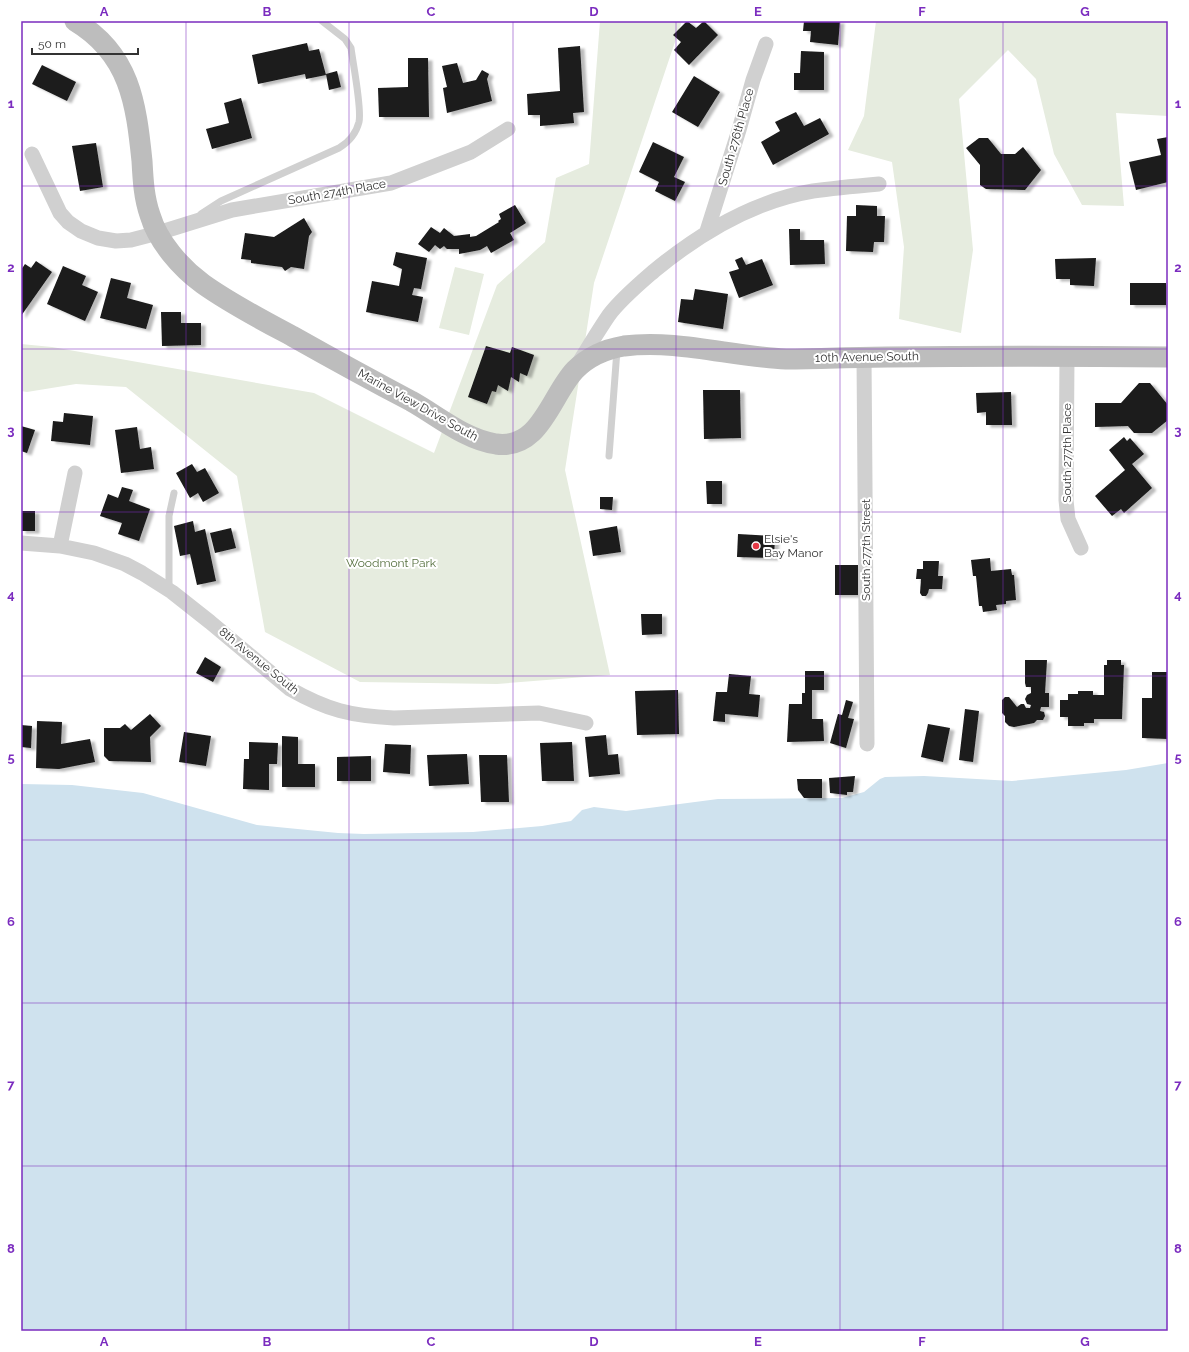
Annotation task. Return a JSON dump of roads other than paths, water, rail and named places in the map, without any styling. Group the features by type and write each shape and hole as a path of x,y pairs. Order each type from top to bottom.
{"main road":[{"name":"Marine View Drive South","path":"75,21 94,34 110,51 123,72 131,92 138,122 145,199 151,219 166,246 183,266 203,284 260,318 434,414 476,439 505,444 518,441 529,435 543,419 573,372"},
{"name":"10th Avenue South","path":"573,372 585,361 618,347 658,345 745,356 787,359 864,357 1168,357"}],"street":[{"name":"South 276th Place","path":"707,231 753,80 766,44"},
{"name":"South 274th Place","path":"32,154 60,213 68,222 81,231 98,238 131,240 158,234 232,210 391,183 471,152 508,129"},
{"name":"Marine View Drive South","path":"573,372 609,315 627,295 665,262 707,231 750,211 784,198 812,191 879,184"},
{"name":"South 277th Place","path":"1067,356 1066,500 1068,519 1080,548"},
{"name":"South 277th Street","path":"864,357 867,744"},
{"path":"60,546 75,473"},
{"name":"8th Avenue South","path":"21,543 60,546 94,553 125,564 168,590 210,622 290,689 309,700 341,712 370,717 394,718 539,713 586,722"}],"lane":[{"path":"180,226 222,202 339,148 348,142 359,120 351,48 345,39 322,21"},
{"path":"609,456 618,347"},
{"path":"168,590 169,516 174,494"}],"water":[{"path":"1168,763 1168,1331 21,1331 21,784 72,785 143,793 257,825 364,834 473,832 542,826 571,821 582,810 594,807 626,811 718,799 842,798 864,792 880,779 885,777 924,776 1012,781 1126,770"}],"place":[{"name":"Elsie's Bay Manor","path":"756,546"}],"park label":[{"name":"Woodmont Park","path":"391,563"}]}
